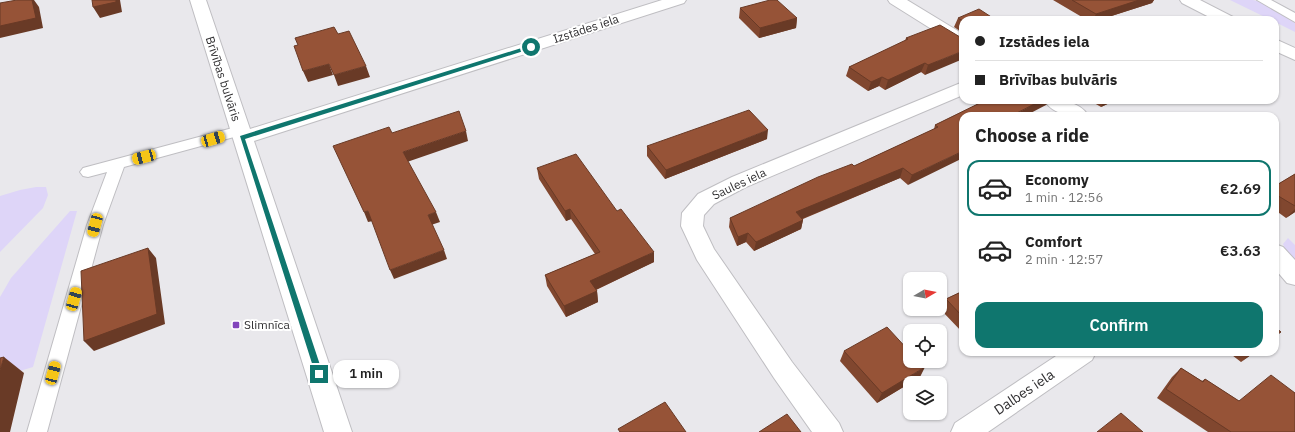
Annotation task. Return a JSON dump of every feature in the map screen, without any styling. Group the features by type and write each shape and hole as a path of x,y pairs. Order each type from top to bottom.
{"street":[{"name":"Brīvības bulvāris","path":"198,0 338,432"},
{"name":"Izstādes iela","path":"241,135 282,127 678,0"},
{"path":"896,0 959,39"},
{"path":"1188,0 1219,16"},
{"path":"1279,46 1295,55"},
{"name":"Saules iela","path":"829,432 783,370 705,254 692,226 694,213 706,199 740,182 959,90"},
{"path":"1060,104 1072,112"},
{"path":"1279,258 1295,276"},
{"name":"Dalbes iela","path":"964,432 1077,356"}],"lane":[{"path":"1263,0 1295,18"},
{"path":"88,172 241,135"},
{"path":"36,432 95,225 117,165"}],"shaded area":[{"path":"1230,0 1253,0 1263,3 1295,23 1295,32 1279,24 1279,16 1263,16"},
{"path":"36,187 46,187 48,195 43,208 0,252 0,196"},
{"path":"70,211 77,211 33,367 0,377 0,297 11,278"},
{"path":"1288,238 1295,245 1295,264 1288,256 1283,244"}],"building":[{"path":"17,0 32,0 36,18 0,26 0,3"},
{"path":"92,0 116,0 116,2 93,7"},
{"path":"770,0 777,0 797,18 760,28 740,8"},
{"path":"1072,0 1139,0 1096,14"},
{"path":"979,9 990,16 963,16"},
{"path":"940,25 959,36 959,53 928,65 925,63 888,80 882,77 871,82 849,67 908,39 906,38"},
{"path":"334,27 338,34 349,31 366,66 334,75 329,64 303,71 294,46 298,45 295,38"},
{"path":"978,104 1034,104 1019,112 962,112"},
{"path":"749,110 768,130 666,170 647,146"},
{"path":"459,111 466,131 403,152 436,212 428,215 444,250 390,270 368,211 364,212 333,146 389,127 392,133"},
{"path":"959,113 959,153 912,175 903,168 796,212 803,220 756,242 748,233 738,237 730,218 818,177 852,164 854,166 938,127 935,125"},
{"path":"576,154 617,211 621,209 654,252 590,281 597,291 564,306 545,275 600,252 570,209 565,211 537,168"},
{"path":"1295,174 1295,206 1279,196 1279,184"},
{"path":"148,248 157,314 84,341 81,271"},
{"path":"959,293 959,313 947,299"},
{"path":"887,327 903,344 903,368 923,368 910,376 903,376 903,380 882,393 844,351"},
{"path":"4,357 0,370 0,358"},
{"path":"1181,368 1203,382 1205,379 1239,401 1271,375 1295,393 1295,432 1231,432 1166,389"},
{"path":"665,402 686,432 620,432 618,429"},
{"path":"1121,413 1143,432 1097,432"},
{"path":"787,414 801,432 759,432"}],"place":[{"name":"Slimnīca","path":"236,325"}],"route":[{"path":"319,374 242,138 282,127 531,47"}]}
